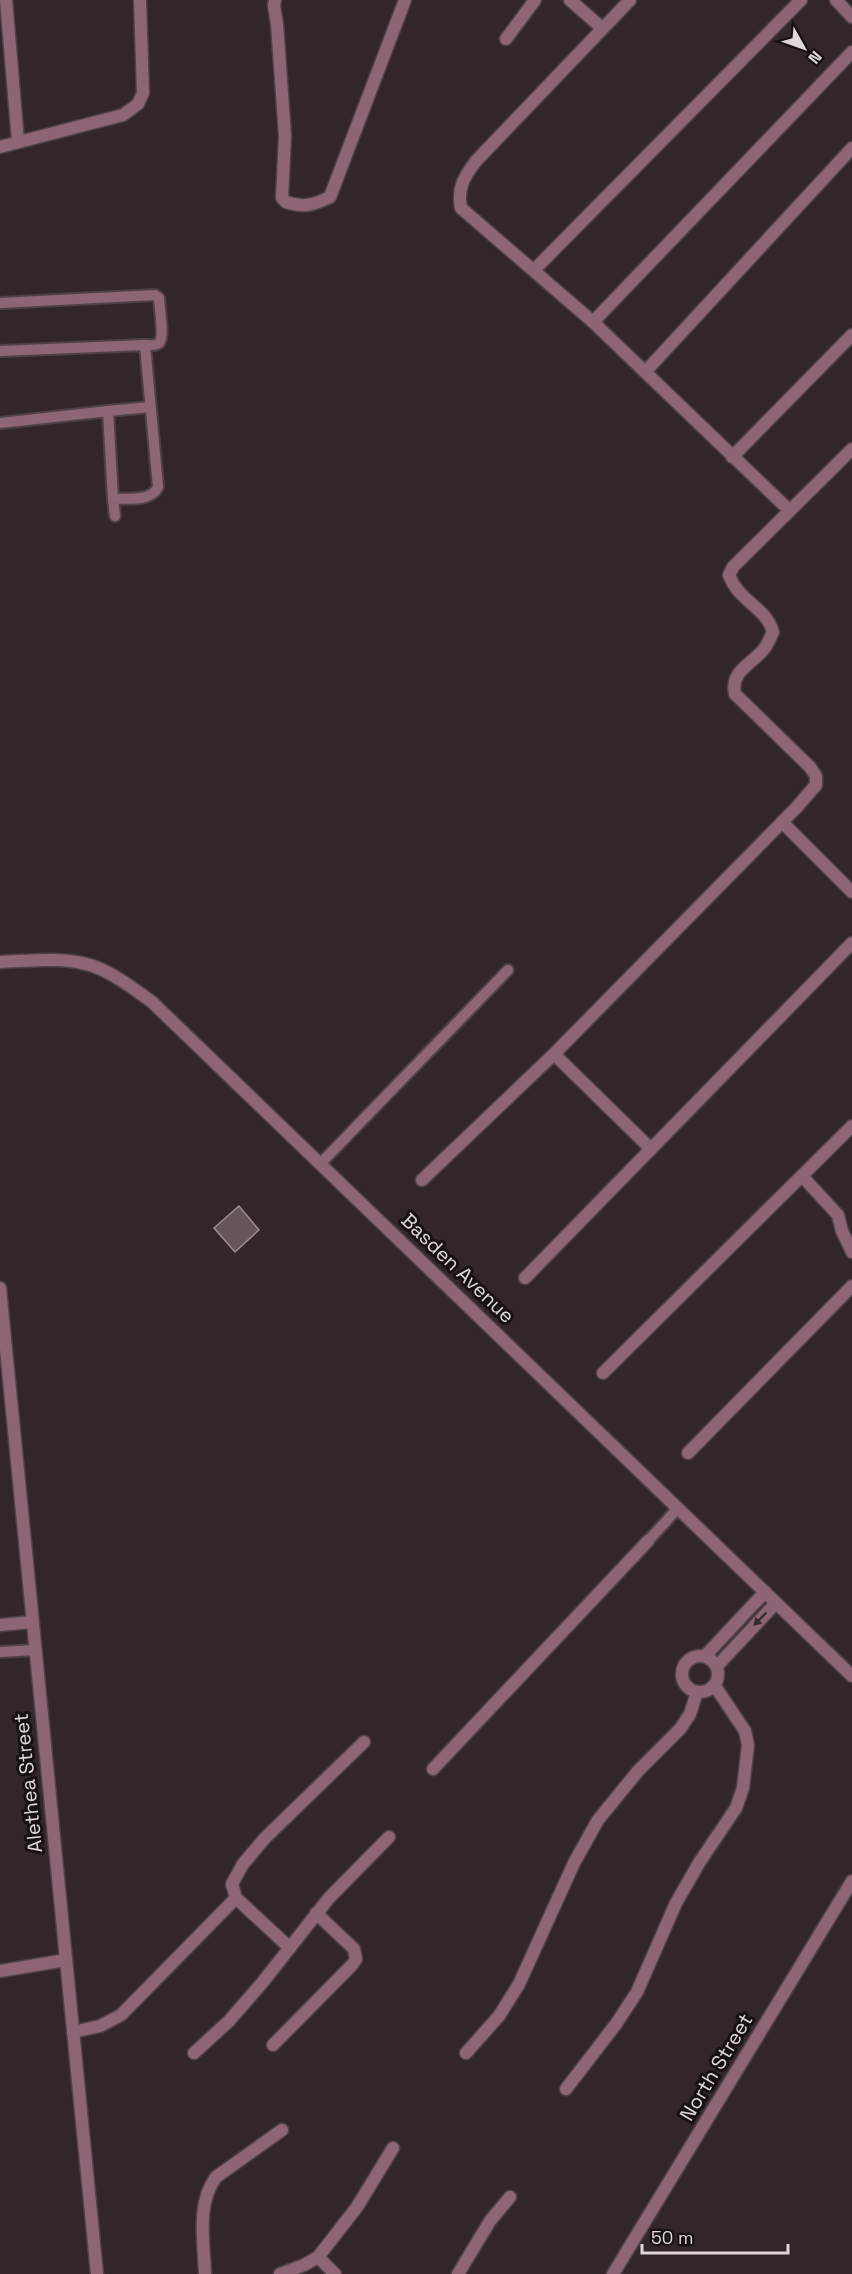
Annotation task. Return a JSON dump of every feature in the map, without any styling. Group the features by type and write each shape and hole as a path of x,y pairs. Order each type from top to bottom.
{"street":[{"path":"6,0 18,141"},
{"path":"0,147 123,116 138,104 143,93 140,0"},
{"path":"275,0 285,136 282,198 286,202 305,206 317,204 330,197 405,0"},
{"path":"506,39 535,0"},
{"path":"570,0 602,28"},
{"path":"630,0 476,161 463,179 459,190 461,208 593,322 789,510"},
{"path":"534,270 801,0"},
{"path":"836,0 852,17"},
{"path":"593,322 851,54"},
{"path":"0,158 18,141"},
{"path":"646,371 852,148"},
{"path":"732,457 852,334"},
{"path":"423,1180 554,1054 816,785 816,776 810,767 735,694 733,684 737,675 765,648 773,632 770,621 737,592 729,575 733,567 852,449"},
{"path":"782,822 852,892"},
{"path":"525,1278 852,943"},
{"name":"Basden Avenue","path":"0,962 66,960 92,966 125,983 152,1002 852,1676"},
{"path":"554,1054 651,1149"},
{"path":"603,1373 852,1126"},
{"path":"802,1176 838,1215 842,1231 852,1252"},
{"path":"688,1453 852,1286"},
{"name":"Alethea Street","path":"0,1288 97,2274"},
{"path":"433,1769 648,1541"},
{"path":"705,1656 765,1592"},
{"path":"717,1666 776,1603"},
{"path":"0,1625 32,1622"},
{"path":"694,1656 705,1656 717,1666 719,1676 715,1686 707,1691 697,1692 688,1688 683,1680 682,1670 686,1662 694,1656"},
{"path":"566,2089 616,2024 637,1992 676,1903 699,1863 736,1808 743,1788 748,1745 745,1731 715,1686"},
{"path":"466,2053 499,2016 519,1984 574,1863 598,1820 638,1771 680,1729 690,1714 697,1692"},
{"path":"290,1948 236,1898 232,1884 243,1864 264,1838 364,1742"},
{"path":"194,2053 229,2021 262,1983 316,1913 389,1837"},
{"name":"North Street","path":"613,2274 852,1881"},
{"path":"73,2032 100,2026 121,2015 236,1898"},
{"path":"273,2045 356,1959 354,1949 316,1913"},
{"path":"0,1971 66,1960"},
{"path":"205,2274 203,2213 209,2187 216,2177 282,2130"},
{"path":"280,2274 304,2265 318,2256 357,2207 393,2148"},
{"path":"458,2274 490,2221 510,2197"},
{"path":"318,2256 335,2274"}],"lane":[{"path":"0,303 155,295 159,298 162,337 159,343 145,345 0,351"},
{"path":"113,499 149,497 158,487 145,345"},
{"path":"0,423 150,407"},
{"path":"108,411 115,516"},
{"path":"321,1163 508,970"},
{"path":"648,1541 678,1508"},
{"path":"0,1652 34,1650"}],"building":[{"path":"239,1206 259,1230 235,1252 214,1228"}]}
